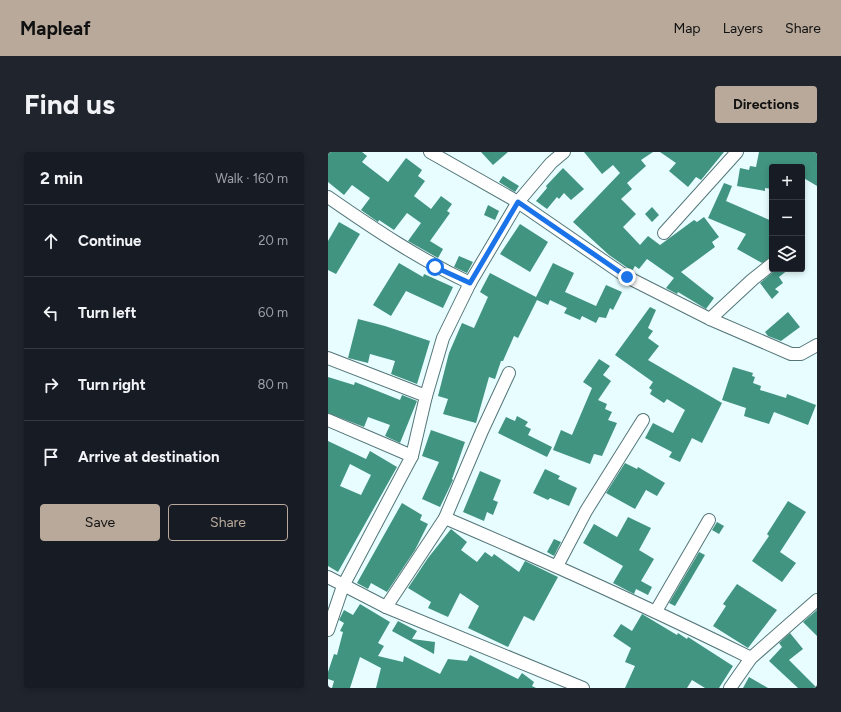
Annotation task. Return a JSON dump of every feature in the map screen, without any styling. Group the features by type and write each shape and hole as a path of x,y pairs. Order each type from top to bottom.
{"street":[{"path":"430,152 518,202 627,277 710,319 791,354 801,354 817,345"},
{"path":"328,630 343,586 412,456 426,396 443,338 470,283 518,202 551,163 564,152"},
{"path":"664,233 737,152"},
{"path":"328,197 378,233 435,267 470,283"},
{"path":"710,319 769,266"},
{"path":"328,358 426,396"},
{"path":"386,608 445,518 509,373"},
{"path":"328,420 412,456"},
{"path":"556,566 586,511 643,420"},
{"path":"445,518 656,611 751,658"},
{"path":"656,611 709,520"},
{"path":"328,577 386,608 583,688"},
{"path":"730,688 751,658 817,600"}],"building":[{"path":"328,152 362,152 367,156 362,162 388,182 406,158 422,170 418,176 425,181 414,196 431,209 441,196 452,204 447,211 450,213 430,241 443,249 438,258 408,241 421,223 407,213 394,230 379,220 378,222 361,210 370,198 352,185 344,195 328,182"},
{"path":"481,152 508,152 493,165"},
{"path":"584,152 653,152 641,160 646,166 627,183 632,189 621,199 636,214 623,227 640,245 648,236 660,245 694,220 697,222 704,217 719,237 712,242 715,247 681,272 714,298 706,309 678,292 677,294 666,288 674,278 647,259 639,269 635,266 632,271 609,255 573,222 620,173 613,165 602,174"},
{"path":"660,152 724,152 701,180 696,177 688,187 669,171 676,163"},
{"path":"759,152 817,152 817,186 805,179 805,164 769,164 769,189 765,188 765,191 737,186 740,168 749,170 750,166 756,167"},
{"path":"563,168 584,189 571,200 564,193 559,199 557,197 547,209 536,201 547,188 546,186"},
{"path":"503,176 519,186 515,192 499,182"},
{"path":"724,183 732,186 726,201 769,220 769,259 762,263 737,249 746,234 708,218"},
{"path":"488,205 499,211 495,220 484,215"},
{"path":"652,207 659,215 652,222 645,214"},
{"path":"339,222 360,234 336,274 328,270 328,241"},
{"path":"520,224 548,242 530,272 500,254"},
{"path":"459,256 473,262 467,273 454,267"},
{"path":"399,263 423,277 424,274 453,287 443,308 406,291 391,316 373,305"},
{"path":"553,263 574,273 565,292 596,306 606,285 622,292 613,310 610,308 606,318 599,317 596,323 582,316 580,320 564,313 567,308 550,300 548,305 537,300 518,338 514,336 503,361 501,361 495,379 489,377 476,423 443,414 448,399 438,396 449,353 462,323 474,328 488,297 480,292 490,273 536,297"},
{"path":"773,272 785,272 779,277 783,283 775,289 779,292 772,299 760,283"},
{"path":"650,307 656,310 648,328 653,331 648,338 659,346 648,360 722,403 702,443 692,438 680,462 669,457 672,452 645,438 653,423 673,433 685,410 667,399 664,403 650,394 652,390 649,388 653,382 615,355"},
{"path":"788,312 800,327 781,341 768,336 765,332"},
{"path":"358,319 430,341 417,384 391,374 395,361 370,354 368,363 348,358"},
{"path":"599,359 610,366 603,375 611,381 598,400 607,404 605,409 612,412 608,420 617,423 602,456 594,454 590,464 553,450 561,430 572,435 592,388 583,382"},
{"path":"733,367 753,373 752,376 755,377 753,383 761,386 760,390 786,398 787,394 816,405 808,425 774,412 769,424 744,416 746,408 722,400"},
{"path":"328,377 354,385 355,382 400,400 402,395 417,401 400,443 385,436 390,425 368,417 364,427 328,413"},
{"path":"517,416 528,422 525,426 531,429 528,435 552,447 547,457 498,433 506,417 515,421"},
{"path":"431,430 465,442 452,479 453,480 440,507 422,499 439,462 422,456"},
{"path":"328,441 366,459 370,451 397,467 338,572 328,566","holes":["350,464 371,475 361,495 340,486"]},
{"path":"625,463 637,469 638,467 665,483 657,496 646,490 635,509 606,493"},
{"path":"545,469 560,476 558,479 577,488 569,506 550,498 548,500 533,493"},
{"path":"480,471 501,480 493,500 498,502 493,515 487,512 484,521 463,512"},
{"path":"788,501 806,512 780,552 796,563 782,582 752,561 769,536 767,534"},
{"path":"402,503 422,515 420,520 428,524 415,550 387,592 371,583 368,589 357,583"},
{"path":"628,517 651,528 639,550 654,559 641,581 652,587 648,595 636,589 634,594 613,583 623,566 583,543 594,524 617,537"},
{"path":"717,522 724,526 719,534 712,530"},
{"path":"451,529 467,542 461,550 477,562 485,552 492,557 494,554 519,572 525,561 558,577 534,621 524,616 508,647 468,628 479,606 460,593 448,617 428,608 431,602 408,588 428,558"},
{"path":"554,539 561,542 554,556 547,552"},
{"path":"699,552 705,555 675,606 669,603"},
{"path":"737,584 777,610 748,648 713,626 726,606 723,604"},
{"path":"360,604 390,622 378,643 384,646 378,656 403,662 404,656 440,674 448,659 467,661 470,655 518,679 522,673 534,682 532,686 536,688 376,688 381,668 360,657 350,688 332,688 334,681 328,679 328,672 334,654 337,655 343,632 340,631 344,623 339,620 344,610 353,615"},
{"path":"817,610 817,636 803,622"},
{"path":"642,614 677,635 678,633 687,639 688,637 733,666 719,688 705,688 692,680 687,688 625,688 635,666 625,662 631,648 613,636 621,624 632,631"},
{"path":"398,621 417,631 412,639 435,642 434,654 392,631"},
{"path":"790,633 803,649 789,660 817,688 798,688 769,661 782,647 779,643"},
{"path":"749,677 768,688 743,688"}],"route":[{"path":"435,267 470,283 518,202 627,277"}]}
